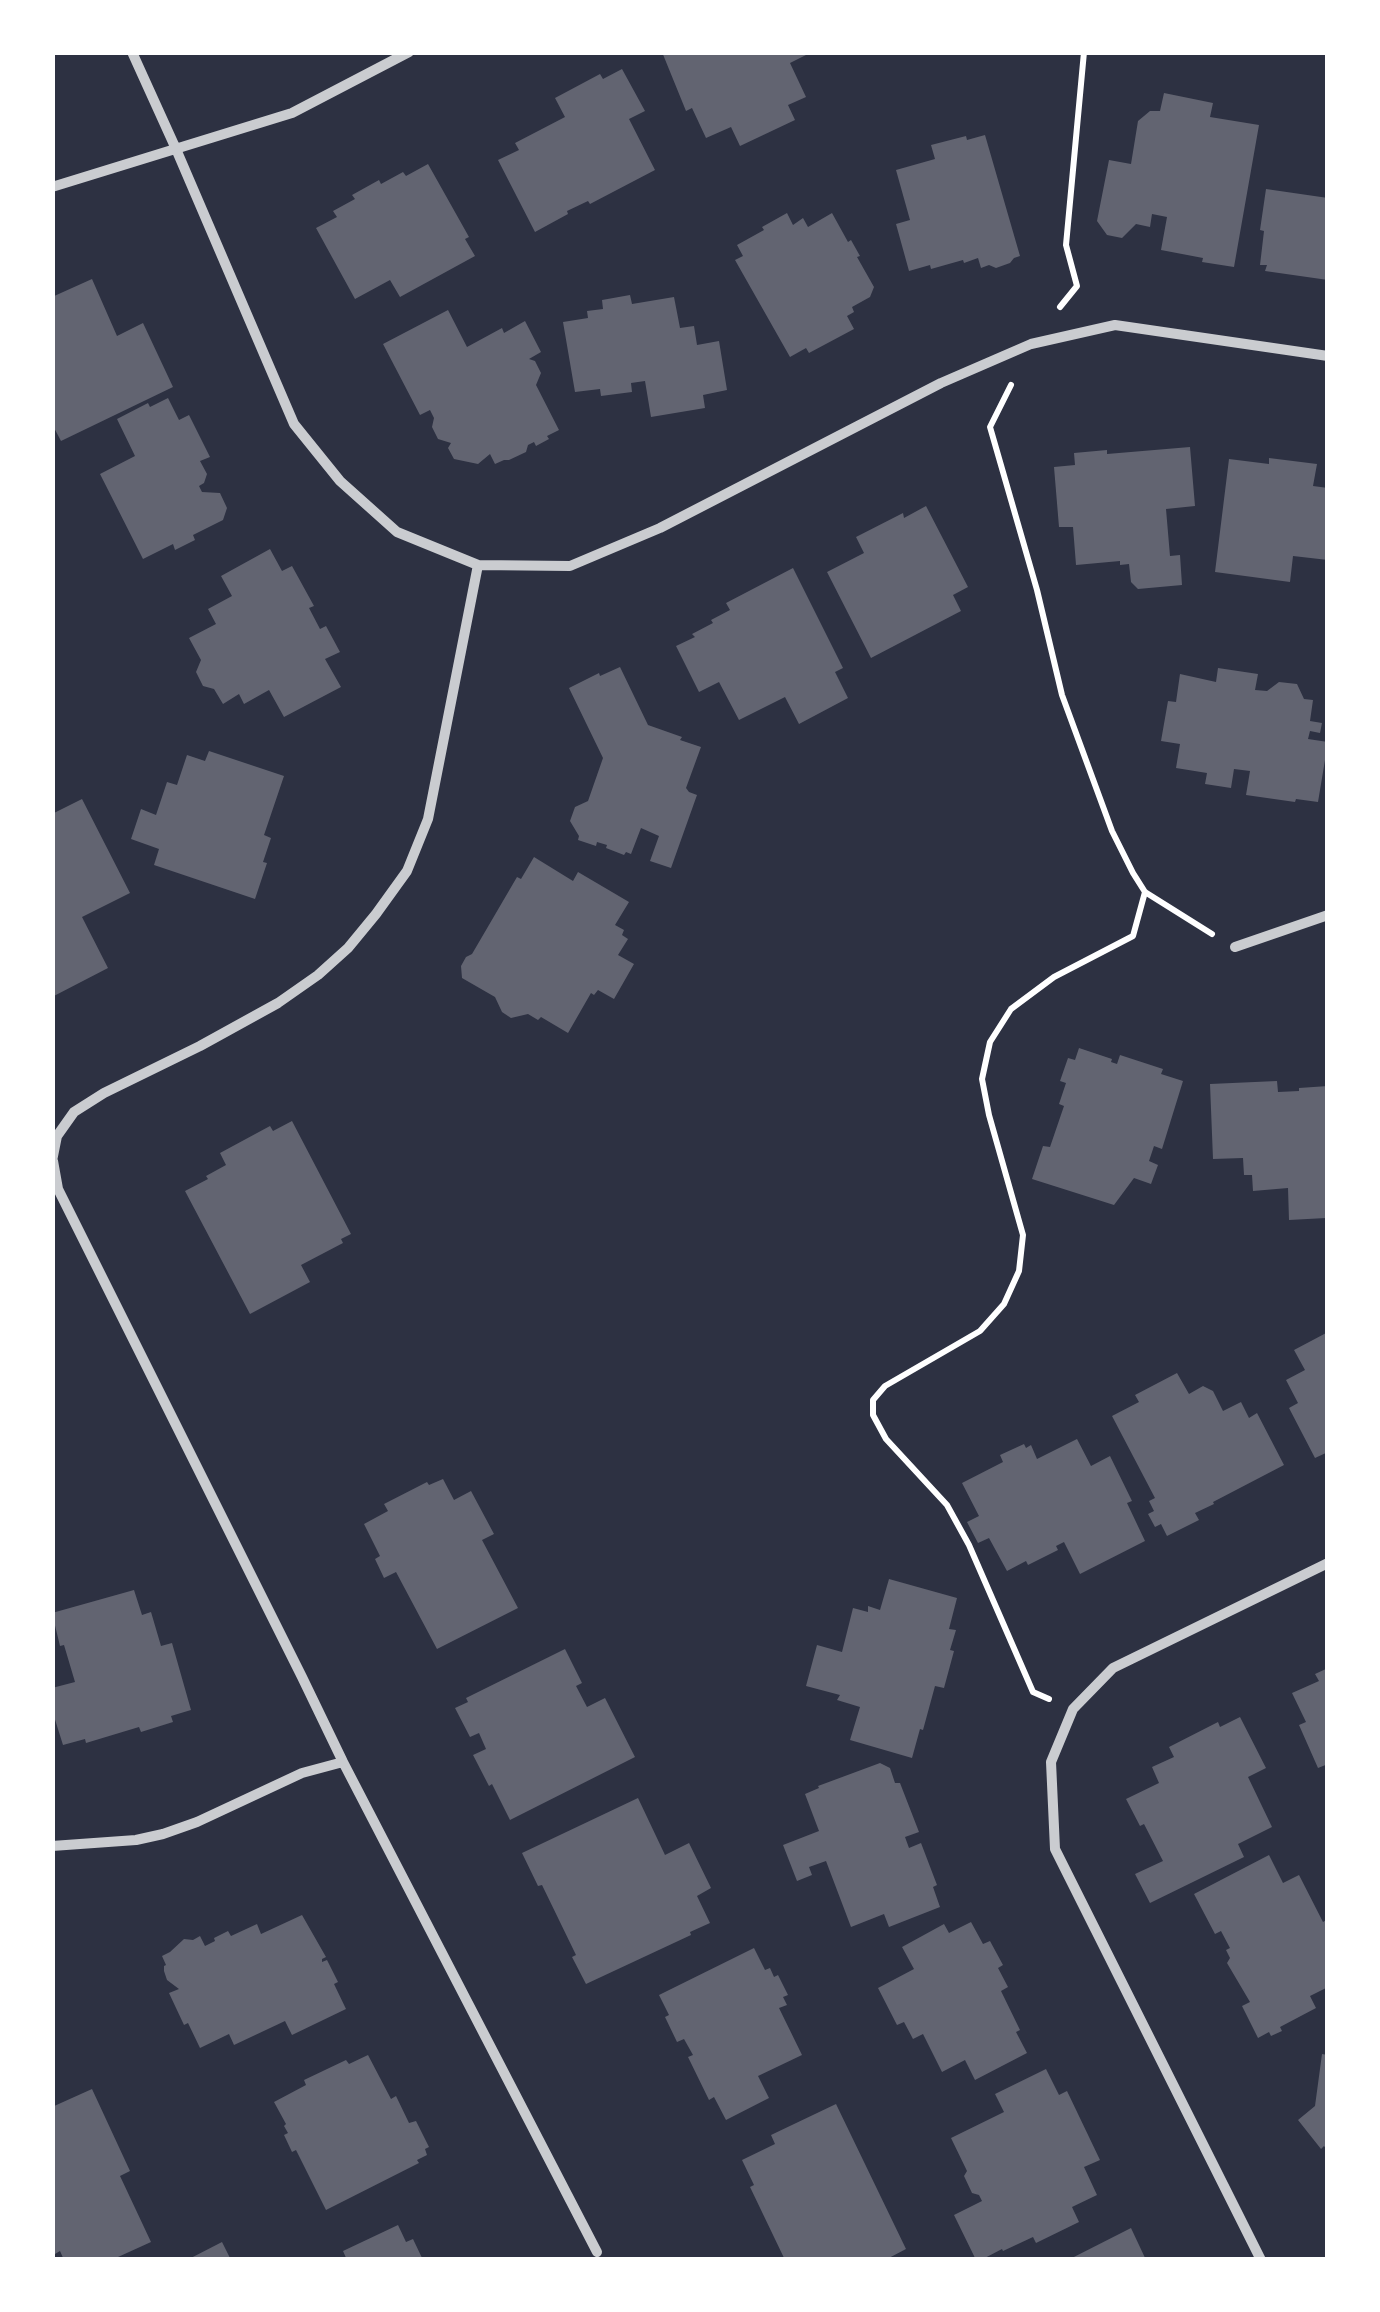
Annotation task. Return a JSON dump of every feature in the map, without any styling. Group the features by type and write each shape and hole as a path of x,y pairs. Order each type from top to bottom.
{"street":[{"path":"132,52 294,424 340,481 397,532 478,565 570,566 660,528 941,384 1031,344 1116,325 1328,356"},
{"path":"52,187 292,113 409,52"},
{"path":"478,565 428,820 407,871 348,948 278,1004 74,1112 57,1136 53,1161 58,1190 343,1762 597,2252"},
{"path":"1234,948 1328,916"},
{"path":"1261,2260 1055,1849 1051,1762 1073,1710 1113,1668 1328,1562"},
{"path":"52,1846 164,1834 302,1773 343,1762"}],"path":[{"path":"1084,52 1066,245 1076,286 1031,344 990,427 1038,590 1062,695 1112,831 1146,892 1234,948"},
{"path":"1073,1710 1033,1692 969,1545 936,1492 886,1439 873,1414 873,1400 885,1386 980,1331 1004,1304 1019,1271 1023,1235 982,1078 990,1042 1011,1009 1025,998 1054,977 1132,936 1146,892"}],"building":[{"path":"662,52 812,52 790,63 806,97 788,105 795,120 740,146 731,127 706,138 692,108 686,111"},
{"path":"622,69 645,111 629,119 655,170 590,204 588,201 567,211 568,214 535,232 498,160 519,150 515,143 565,117 555,98 600,74 603,79"},
{"path":"1164,93 1213,103 1210,117 1259,125 1234,267 1161,250 1167,217 1152,214 1150,227 1136,224 1122,238 1107,235 1097,221 1109,160 1131,164 1138,121 1150,111 1160,111"},
{"path":"985,135 1020,256 996,268 981,268 978,258 909,271 896,224 910,220 896,170 935,159 931,145"},
{"path":"428,164 469,237 465,239 475,256 400,297 390,280 355,299 316,228 337,217 333,211 355,199 352,195 379,180 381,184 403,172 406,176"},
{"path":"1266,189 1328,198 1328,280 1265,271 1267,265 1260,265"},
{"path":"787,213 793,225 803,218 808,227 832,213 848,242 851,240 874,287 870,297 852,307 854,312 847,316 854,329 809,353 806,348 790,357 735,260 743,256 737,245"},
{"path":"92,279 117,336 143,323 173,387 61,441 52,424 52,297"},
{"path":"630,295 632,304 674,297 680,328 694,326 697,345 719,341 727,390 703,395 705,408 651,417 645,381 631,383 632,392 601,396 600,389 575,392 563,322 588,318 587,311 603,309 602,300"},
{"path":"448,310 467,347 502,328 504,333 525,321 541,352 529,359 535,361 541,373 536,385 559,430 547,436 549,439 536,446 534,442 528,445 526,452 509,460 495,464 490,454 478,464 454,459 448,448 451,443 438,439 430,410 420,415 383,344"},
{"path":"168,398 179,420 189,415 210,457 200,461 207,474 199,486 202,492 220,493 227,508 223,520 193,535 195,540 175,550 173,544 143,559 100,474 135,456 117,419"},
{"path":"1190,447 1195,506 1166,509 1170,556 1180,555 1182,585 1138,589 1131,582 1129,564 1120,565 1120,561 1076,565 1073,527 1059,527 1054,467 1075,465 1074,453"},
{"path":"1269,458 1317,464 1313,486 1328,488 1328,560 1293,556 1290,582 1215,572 1229,459 1269,464"},
{"path":"926,506 968,587 953,595 961,611 871,658 827,572 864,553 856,537"},
{"path":"270,549 282,571 292,566 314,606 309,608 320,629 326,626 340,652 325,659 341,687 284,717 269,690 244,704 239,694 223,704 214,689 203,686 196,672 201,660 189,638 216,624 208,609 232,596 221,576"},
{"path":"793,568 843,668 835,672 848,698 799,724 785,697 739,720 719,682 699,692 676,646 695,637 692,634 730,610 726,603"},
{"path":"620,667 648,725 701,747 686,788 697,795 671,868 650,861 659,836 641,828 631,854 624,855 606,848 607,845 578,840 570,821 575,807 588,801 603,758 569,688"},
{"path":"1218,668 1258,674 1255,690 1267,691 1279,682 1297,684 1304,699 1313,700 1310,721 1322,723 1320,733 1310,731 1308,739 1328,742 1318,802 1246,795 1250,771 1234,769 1231,788 1205,784 1207,773 1176,768 1180,744 1161,741 1168,701 1176,702 1180,674 1216,682"},
{"path":"209,751 284,776 264,835 271,838 255,899 154,865 159,849 131,839 141,809 156,815 167,782 177,785 187,755 205,761"},
{"path":"82,799 130,893 82,917 108,968 52,997 52,814"},
{"path":"534,857 573,881 578,872 629,902 615,925 624,930 622,935 628,939 618,955 634,964 614,999 598,990 594,995 591,993 568,1033 541,1017 538,1020 528,1014 511,1018 502,1012 495,997 462,978 461,966 466,957 472,954 517,877 521,879"},
{"path":"1079,1048 1117,1064 1120,1055 1163,1069 1161,1074 1183,1081 1162,1149 1154,1146 1149,1161 1158,1165 1151,1184 1134,1178 1114,1205 1032,1179 1043,1146 1050,1147 1064,1106 1059,1104 1066,1083 1060,1081 1068,1058 1075,1060"},
{"path":"1277,1081 1278,1092 1328,1086 1326,1218 1289,1220 1288,1188 1253,1191 1252,1175 1244,1175 1243,1158 1213,1159 1210,1084"},
{"path":"292,1121 351,1234 341,1239 343,1243 301,1265 310,1282 250,1314 185,1191 226,1165 220,1153 270,1126 273,1131"},
{"path":"1328,1332 1328,1452 1315,1458 1289,1408 1298,1403 1286,1380 1305,1370 1294,1350"},
{"path":"1177,1373 1189,1394 1203,1386 1213,1391 1223,1411 1241,1402 1249,1418 1257,1413 1284,1465 1213,1502 1195,1513 1199,1520 1167,1536 1161,1524 1155,1527 1148,1514 1154,1511 1149,1501 1155,1498 1112,1416 1139,1402 1135,1395"},
{"path":"1077,1439 1091,1466 1110,1456 1132,1501 1127,1503 1145,1541 1080,1574 1064,1542 1056,1546 1058,1550 1007,1571 989,1538 978,1543 967,1522 979,1516 962,1483 1003,1462 1000,1455 1024,1444 1026,1448 1031,1445 1037,1459"},
{"path":"443,1479 454,1500 471,1491 494,1534 482,1540 518,1608 437,1649 396,1572 384,1578 375,1559 380,1556 364,1524 388,1511 384,1504 427,1482 429,1485"},
{"path":"889,1579 957,1598 949,1629 956,1630 950,1650 954,1651 944,1688 935,1686 912,1758 850,1740 860,1707 837,1700 840,1695 806,1686 817,1645 842,1652 853,1608 868,1612 868,1606 880,1610"},
{"path":"134,1590 142,1615 151,1612 161,1646 172,1643 191,1710 171,1716 173,1722 141,1732 139,1727 86,1743 85,1739 63,1745 52,1710 52,1688 75,1682 52,1613"},
{"path":"565,1649 582,1683 576,1686 587,1707 605,1698 635,1757 510,1820 473,1755 486,1749 479,1733 470,1737 455,1708 468,1702 466,1698"},
{"path":"1328,1668 1328,1764 1318,1768 1299,1725 1306,1722 1292,1693 1319,1681 1315,1674"},
{"path":"1240,1717 1266,1768 1248,1777 1272,1827 1238,1844 1244,1857 1150,1903 1135,1874 1163,1861 1126,1799 1159,1783 1152,1767 1174,1757 1169,1747 1218,1722 1220,1727"},
{"path":"880,1763 890,1768 895,1783 900,1783 919,1832 905,1837 909,1848 921,1843 937,1885 933,1887 940,1907 889,1927 884,1914 851,1927 826,1861 809,1867 812,1875 797,1881 783,1845 819,1831 805,1794"},
{"path":"638,1798 665,1855 689,1843 711,1888 697,1896 710,1923 586,1984 542,1885 538,1886 522,1853"},
{"path":"1269,1855 1283,1883 1299,1875 1323,1922 1328,1919 1328,1987 1310,1996 1316,2008 1280,2027 1282,2031 1258,2038 1242,2006 1250,2002 1227,1963 1230,1958 1226,1950 1230,1948 1221,1931 1215,1934 1194,1894"},
{"path":"302,1915 326,1957 322,1962 327,1960 338,1982 334,1984 346,2009 292,2035 285,2021 234,2045 229,2034 200,2048 169,1993 179,1989 167,1980 162,1956 184,1939 200,1936 205,1946 228,1931 231,1936 257,1924 261,1934"},
{"path":"971,1922 983,1944 990,1941 1003,1965 998,1968 1008,1987 1001,1991 1027,2053 975,2080 965,2060 942,2072 923,2034 913,2039 904,2022 897,2025 878,1988 914,1969 902,1947 944,1924 949,1933"},
{"path":"754,1948 765,1970 770,1968 774,1977 778,1975 788,1995 783,1997 787,2005 779,2008 802,2055 758,2076 769,2098 726,2120 714,2097 709,2100 688,2057 693,2055 684,2039 677,2042 659,1995"},
{"path":"1322,2054 1328,2055 1328,2151 1324,2146 1321,2149 1298,2120 1315,2106"},
{"path":"368,2055 391,2099 396,2096 409,2123 416,2121 429,2147 425,2149 427,2155 417,2160 419,2163 326,2210 296,2150 292,2152 284,2135 288,2133 286,2124 274,2102 306,2085 304,2080 346,2060 349,2064"},
{"path":"1046,2069 1059,2095 1067,2091 1100,2160 1084,2167 1097,2195 1072,2207 1079,2222 1036,2243 1033,2237 976,2260 954,2215 982,2201 972,2193 964,2176 967,2171 951,2138 1004,2112 995,2094"},
{"path":"92,2089 130,2171 120,2176 151,2242 118,2257 119,2260 64,2260 60,2251 55,2254 52,2249 52,2107"},
{"path":"836,2104 906,2249 885,2260 785,2260 750,2187 754,2185 742,2160 775,2144 771,2135"},
{"path":"398,2225 406,2242 413,2239 423,2260 347,2260 343,2251"},
{"path":"1131,2228 1146,2260 1068,2260"},
{"path":"222,2242 231,2260 187,2260"}]}
